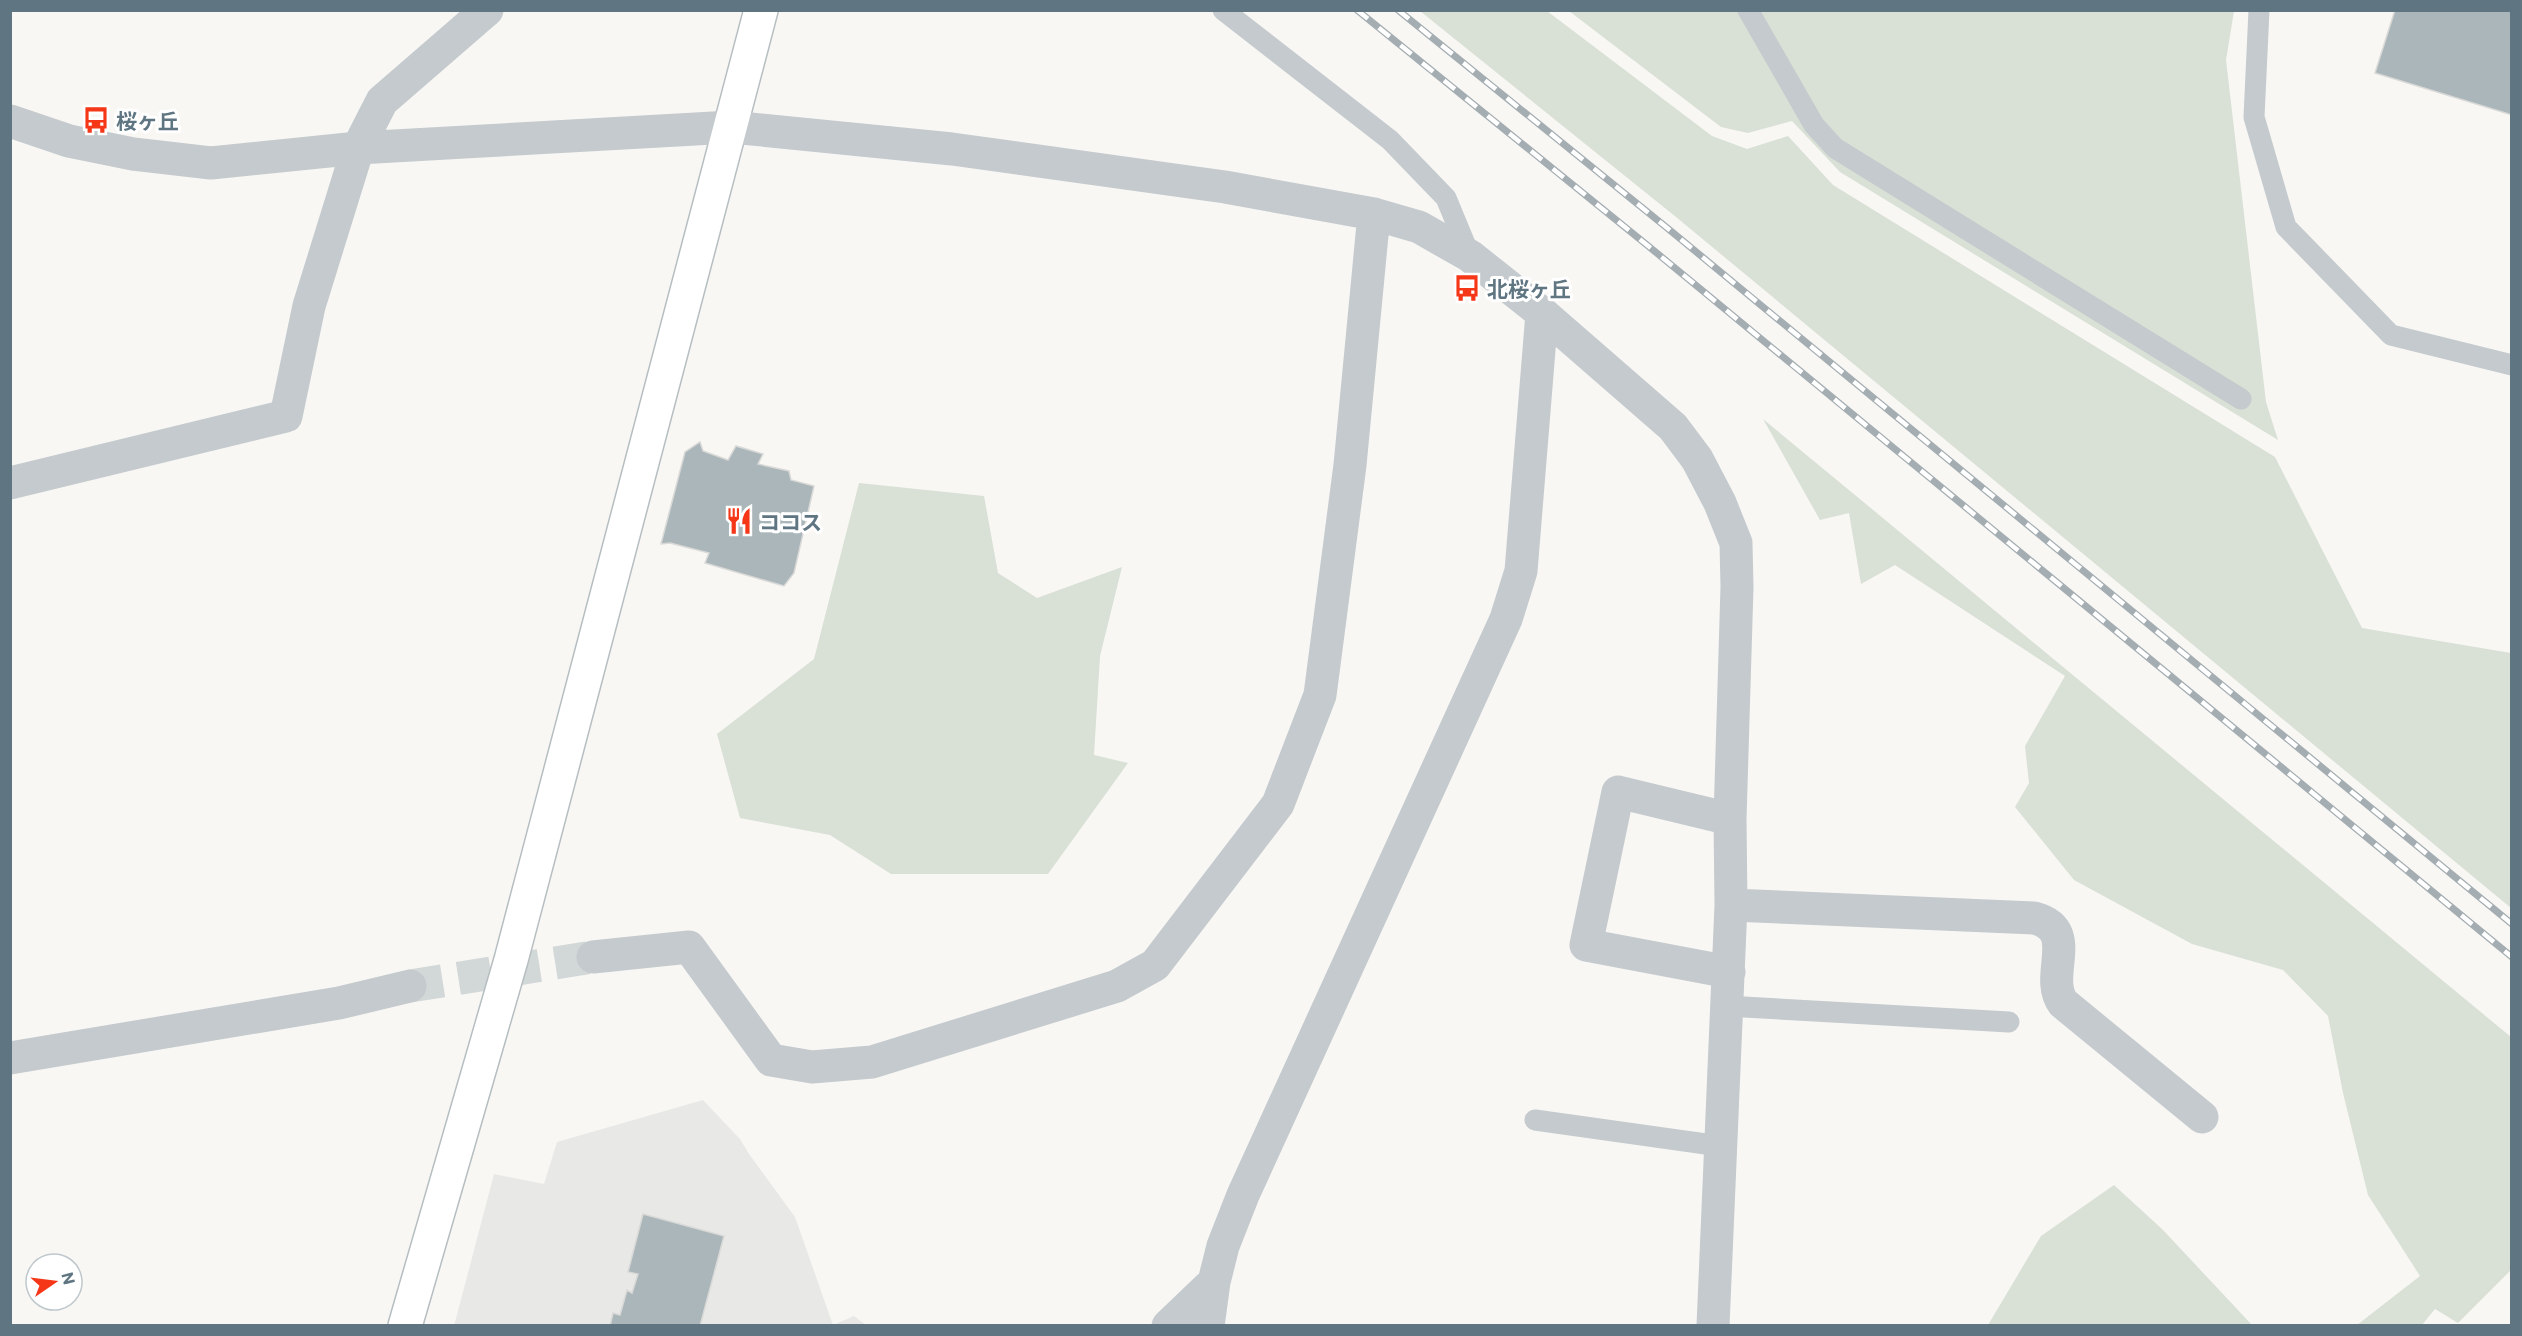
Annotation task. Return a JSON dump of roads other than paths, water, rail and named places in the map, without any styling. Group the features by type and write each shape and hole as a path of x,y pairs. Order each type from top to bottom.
{"street":[{"path":"10,483 286,416 309,306 358,148 382,101 487,10"},
{"path":"405,1326 511,960 760,10"},
{"path":"10,121 69,141 133,154 211,163 358,148 731,127 952,149 1225,187 1374,214 1419,227 1470,256 1542,313 1673,428 1697,459 1720,503 1736,543 1737,587 1730,819 1731,905 1713,1326"},
{"path":"593,957 689,947 771,1060 812,1067 872,1062 1117,986 1155,965 1278,804 1320,694 1350,465 1374,214"},
{"path":"1209,1326 1214,1282 1223,1246 1243,1195 1506,619 1521,571 1542,313"},
{"path":"1729,972 1586,945 1618,792 1730,819"},
{"path":"1731,905 2034,918 2047,921 2056,932 2060,948 2056,982 2057,995 2063,1003 2202,1117"},
{"path":"10,1058 339,1003 410,986"},
{"path":"1168,1326 1214,1282"}],"lane":[{"path":"1223,10 1390,140 1446,198 1470,256"},
{"path":"1748,10 1814,125 1835,148 2241,399"},
{"path":"2259,10 2254,117 2286,227 2391,335 2511,365"},
{"path":"1726,1006 2009,1022"},
{"path":"1535,1120 1720,1146"}],"tunnel":[{"path":"410,986 593,957"}],"railway":[{"path":"1357,10 1647,245 2512,957"},
{"path":"1398,10 1666,227 2512,924"}],"place":[{"name":"桜ヶ丘","path":"96,120"},
{"name":"北桜ヶ丘","path":"1467,288"},
{"name":"ココス","path":"739,521"}]}
